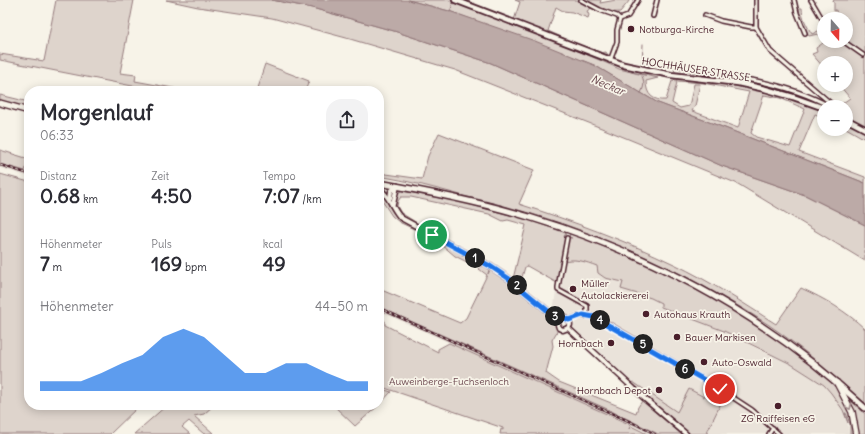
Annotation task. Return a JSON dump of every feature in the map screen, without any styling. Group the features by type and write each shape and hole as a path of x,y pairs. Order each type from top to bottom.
{"highway":[{"path":"837,383 852,412 856,434"}],"main road":[{"name":"HOCHHÄUSER STRASSE","path":"455,0 610,60 638,69 765,89 817,106"},
{"path":"0,103 24,109"},
{"path":"853,122 865,129"},
{"path":"384,184 456,198 511,212 620,249 680,277 732,306 797,350 865,408"}],"street":[{"path":"581,0 600,10 617,16 620,19"},
{"path":"620,19 628,16 638,0"},
{"path":"653,16 657,0"},
{"path":"756,0 756,27 770,51 828,100"},
{"path":"794,0 797,13 805,33"},
{"path":"811,0 818,12"},
{"path":"705,15 721,21 756,27"},
{"path":"610,60 617,42 617,30 620,19"},
{"path":"853,48 863,55"},
{"path":"697,69 703,73 722,75 778,86 819,100"},
{"path":"390,200 391,191 397,186"},
{"path":"393,205 397,186"},
{"path":"384,192 401,218 490,266 508,278 559,320"},
{"path":"567,238 558,290 587,306 587,315"},
{"path":"559,320 565,318 569,320 574,317 587,315 600,320 720,389 752,410 779,434"},
{"path":"559,320 558,325 560,328 563,330 568,328"},
{"path":"568,328 570,325 569,320"},
{"path":"568,328 645,399 686,434"},
{"path":"769,434 773,428"}],"shaded area":[{"path":"0,164 24,171 24,175 0,168"},
{"path":"569,259 583,261 597,266 623,282 622,289 651,298 661,303 661,307 724,331 791,364 830,389 845,413 849,434 698,434 631,381 572,328 577,320 580,319 581,313 561,315 553,311 564,260"},
{"path":"384,309 605,408 658,434 647,434 631,425 384,313"}],"green space":[{"path":"56,0 134,0 120,73 136,75 135,81 162,86 133,86 0,60 0,54 44,61"},
{"path":"166,0 272,0 312,8 394,31 491,63 722,166 805,195 865,225 865,261 738,184 455,70 272,18 198,7"},
{"path":"408,0 456,0 574,48 619,69 630,71 618,66 658,75 693,78 693,71 697,69 703,73 753,80 802,94 817,101 817,115 815,114 799,152 865,177 865,183 658,103 594,65 449,11","holes":["644,75 670,77 677,81 703,83 749,92 738,128 692,111 695,106 700,84 694,84 689,106 680,108 672,103 677,82 672,81 666,100 657,99 651,96 647,90 646,81 658,78","764,95 780,98 805,109 790,147 756,137 751,133"]},
{"path":"515,0 601,0 600,3 616,0 630,0 620,12 608,12 592,8 587,11 589,15 588,18 572,12 563,11 556,7 548,31 591,50 600,53 606,52 608,55 601,55 514,20 520,2"},
{"path":"833,0 865,0 865,139 853,132 853,100 847,100 850,98 845,92 853,92 853,56 817,56 817,60 812,54 817,52 817,47 853,48 853,12 834,11"},
{"path":"799,8 802,8 804,19 812,34 817,32 817,34 809,36 802,22"},
{"path":"265,64 309,81 307,86 258,86"},
{"path":"677,64 689,65 691,67 691,72 688,75 676,74 674,69"},
{"path":"0,95 24,101 24,107 0,100"},
{"path":"439,133 534,170 519,204 598,231 674,264 739,300 776,324 801,288 835,306 865,329 865,403 806,353 769,325 713,291 654,261 594,235 532,214 432,187 384,177 384,174 422,179 428,156"},
{"path":"0,150 24,157 24,171 0,164"},
{"path":"0,174 24,181 24,410 135,410 110,434 0,434"},
{"path":"401,191 457,201 529,220 566,233 564,237 572,238 569,237 570,233 631,258 695,289 755,325 794,351 823,374 840,392 849,405 856,434 850,434 850,424 846,413 848,423 843,410 824,385 791,364 724,331 661,307 661,303 651,298 621,289 623,282 605,278 598,273 597,266 584,262 571,260 562,262 557,283 527,266 525,267 520,284 513,279 526,225 508,220 503,221 489,214 411,197 401,197 397,206 401,213 431,232 401,215 396,206 395,199"},
{"path":"384,194 394,214 431,237 399,222 392,216 384,204"},
{"path":"436,234 488,261 487,263"},
{"path":"435,239 489,269 488,274 490,270 523,292 559,320 559,328 552,340 553,346 546,373 559,382 636,413 642,401 681,434 658,434 605,408 384,309 384,291 460,323 466,318 487,275 479,269 481,266 472,260 469,263 455,256"},
{"name":"Auweinberge-Fuchsenloch","path":"384,320 385,325 438,352 438,349 449,343 631,425 629,429 631,426 647,434 500,434 501,429 503,430 503,428 384,388"},
{"path":"633,382 677,412 689,389 704,397 710,386 725,395 706,434 689,434 632,383"},
{"path":"384,390 391,392 384,400"},
{"path":"847,397 865,414 865,434 858,434"},
{"path":"161,410 208,410 204,414 194,416 213,433 204,434 189,421 182,427 190,434 134,434"},
{"path":"338,410 373,410 355,426"}],"water":[{"name":"Neckar","path":"272,0 408,0 449,11 535,41 594,65 658,103 865,183 865,225 805,195 722,166 491,63 394,31 312,8"}],"waterway":[{"path":"450,12 453,3"},
{"path":"642,68 643,44"},
{"path":"641,93 644,85 642,76"}],"railway":[{"path":"0,165 24,172"},
{"path":"384,310 655,434"}],"place":[{"name":"Notburga-Kirche","path":"631,29"},
{"name":"Müller Autolackiererei","path":"573,289"},
{"name":"Autohaus Krauth","path":"646,314"},
{"name":"Bauer Markisen","path":"677,337"},
{"name":"Hornbach","path":"611,343"},
{"name":"Auto-Oswald","path":"704,362"},
{"name":"Hornbach Depot","path":"659,390"},
{"name":"ZG Raiffeisen eG","path":"778,406"}],"route":[{"path":"432,235 490,266 508,278 559,320 561,318 567,318 569,320 583,315 594,317 720,389"}]}
